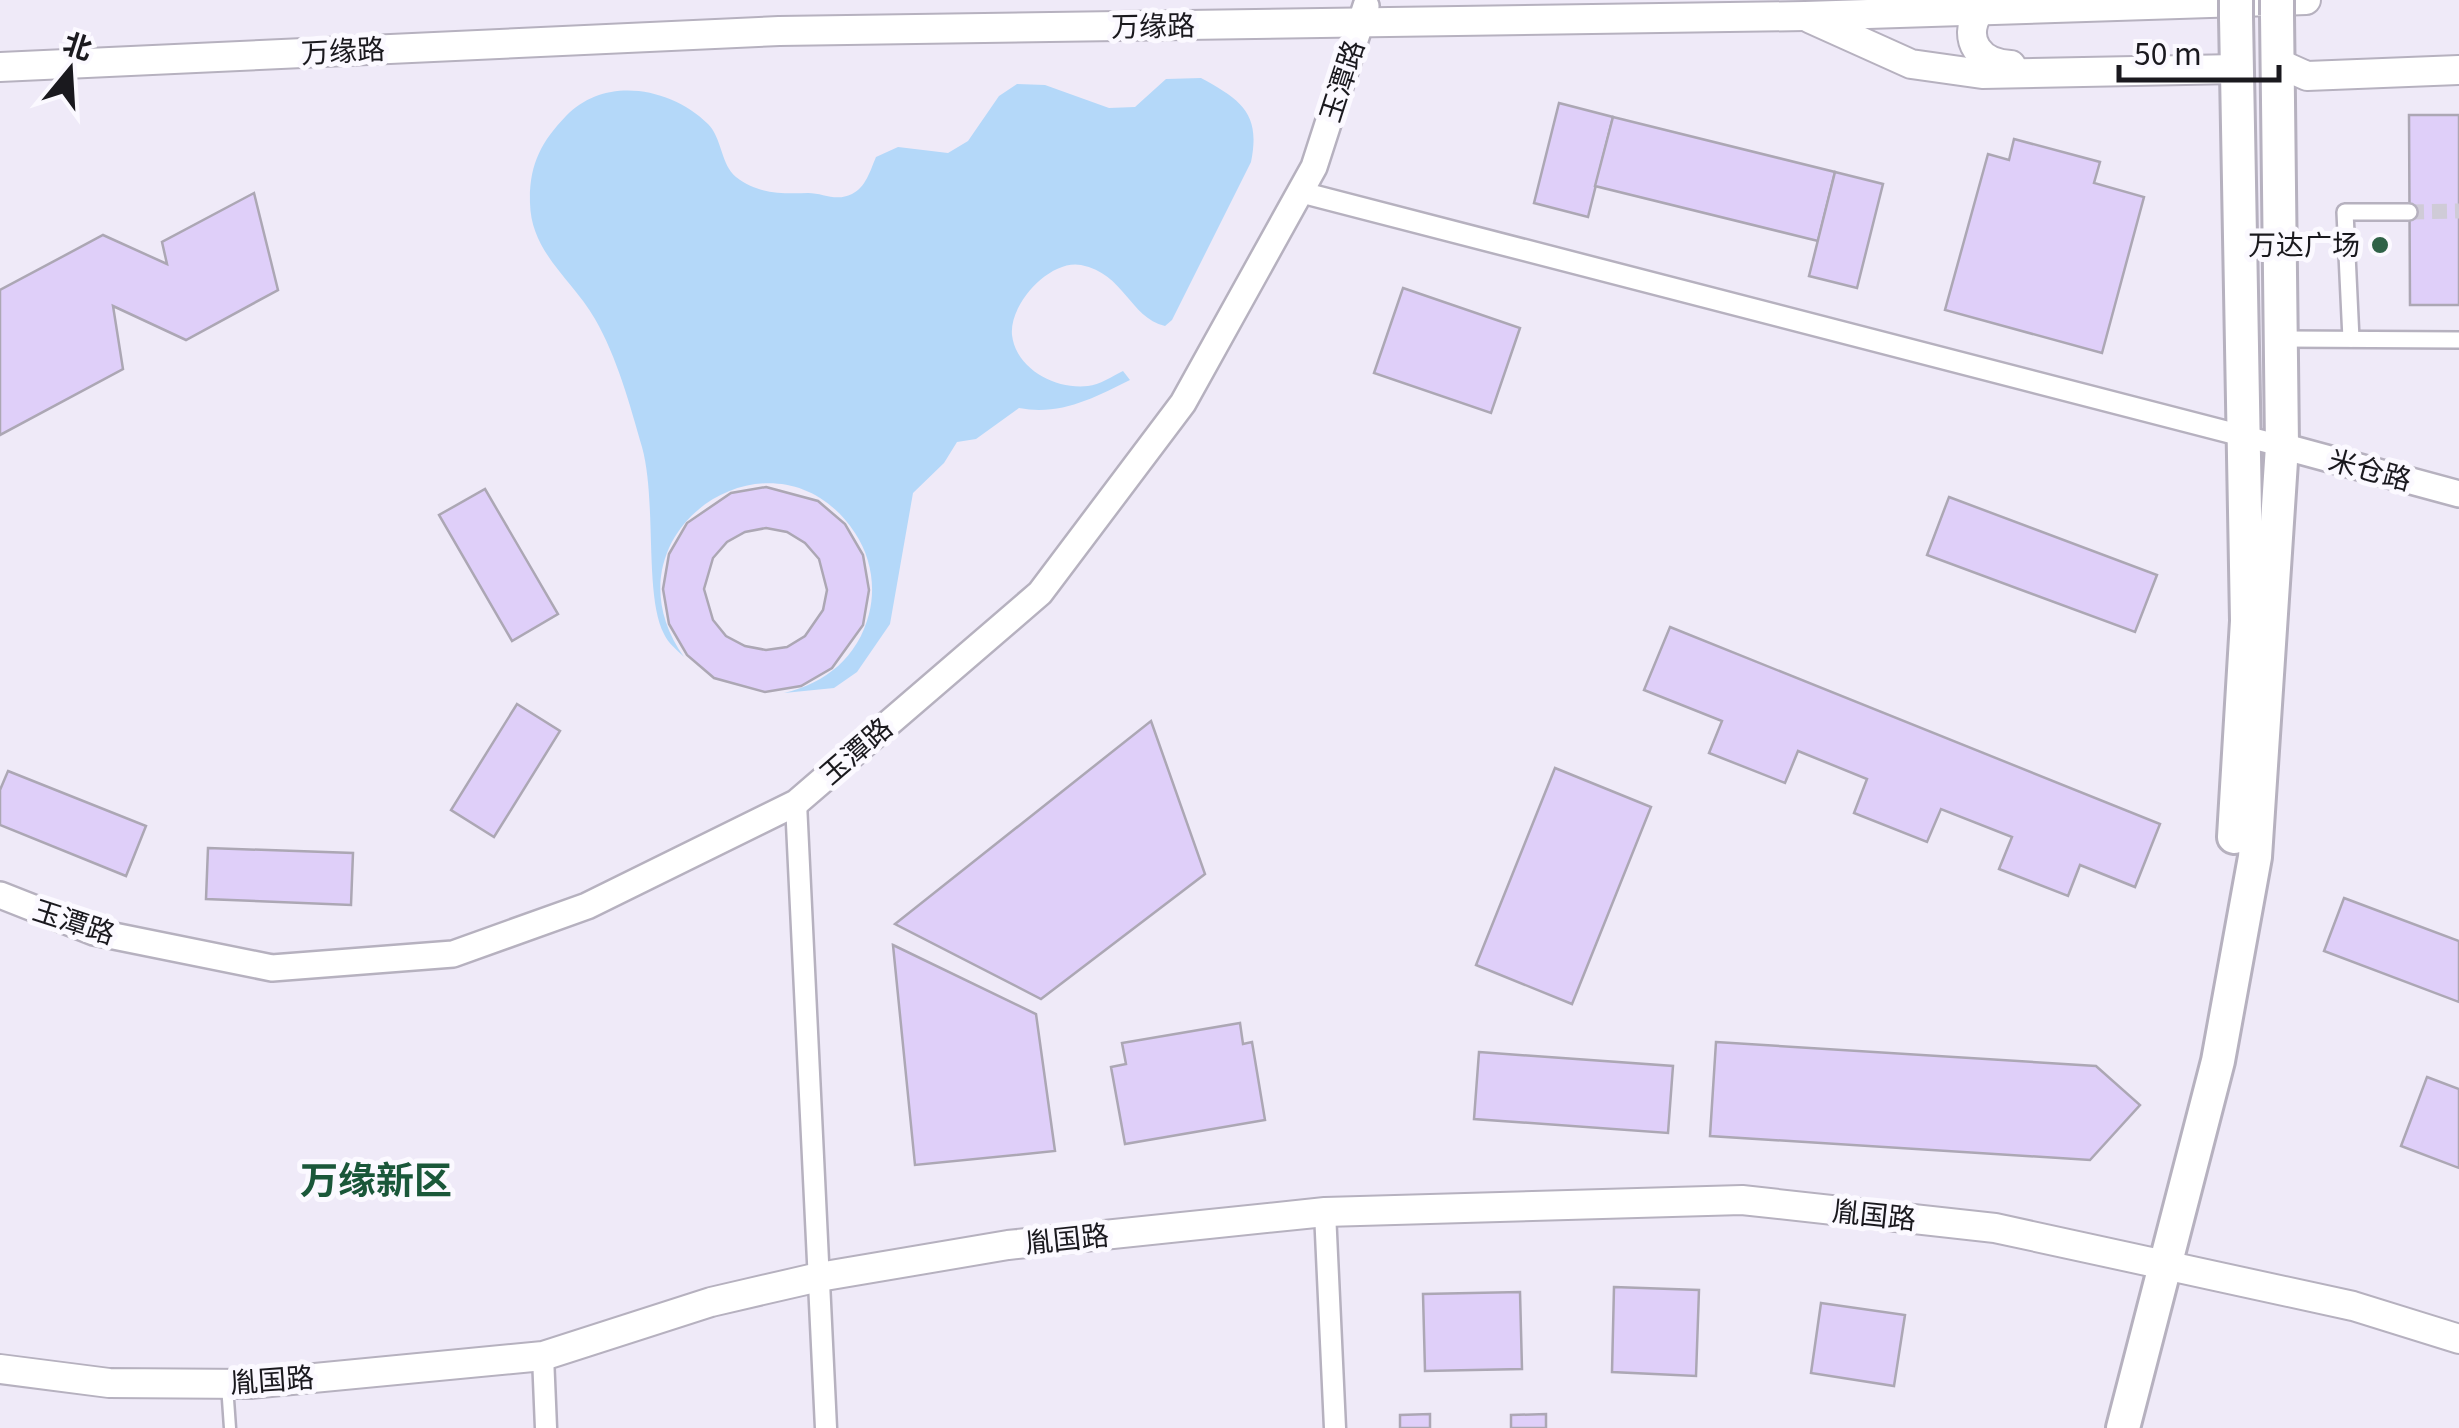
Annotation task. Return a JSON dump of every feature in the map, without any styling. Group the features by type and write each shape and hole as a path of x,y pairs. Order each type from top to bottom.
{"main road":[{"name":"万缘路","path":"0,67 779,32 1746,0"},
{"name":"万缘路","path":"0,50 778,14 1806,16 2287,5"},
{"path":"2100,1428 2218,1061 2255,857 2282,446 2280,64 2287,5"},
{"path":"2123,1428 2234,854 2247,621 2236,8"},
{"path":"1979,11 1972,40 1981,56 1997,64 2182,62 2237,70"},
{"path":"1806,16 1911,64 1982,74 2237,70"},
{"path":"2280,64 2308,60 2459,60"},
{"path":"2280,64 2307,76 2459,70"},
{"name":"胤国路","path":"0,1369 109,1384 226,1384 543,1356 711,1302 819,1277 1008,1246 1325,1212 1742,1200 1995,1228 2352,1306 2459,1339"}],"street":[{"name":"玉潭路","path":"1,899 94,932 272,968 453,954 587,906 796,803 1040,593 1183,404 1314,166 1364,14"},
{"path":"1300,192 2282,446"},
{"path":"2351,340 2345,212 2410,212"},
{"path":"2281,339 2459,340"},
{"name":"米仓路","path":"2282,446 2459,494"},
{"path":"796,803 826,1428"},
{"path":"1325,1212 1335,1428"},
{"path":"543,1356 546,1428"}],"lane":[{"path":"226,1384 230,1428"}],"water":[{"path":"1201,78 1245,110 1253,131 1251,162 1172,320 1165,326 1153,321 1108,277 1081,265 1069,265 1034,286 1013,323 1012,335 1021,358 1051,381 1088,386 1123,371 1130,380 1063,407 1019,408 976,439 957,442 944,463 913,493 890,624 857,672 834,688 784,693 813,682 838,666 864,629 872,583 865,552 855,533 821,499 783,484 743,487 707,503 679,531 662,568 663,611 684,657 666,637 658,617 646,469 622,382 595,319 545,251 532,221 530,189 534,166 557,126 582,103 600,95 638,91 657,95 676,102 708,124 731,172 744,183 770,192 840,197 861,187 876,157 898,147 948,153 968,141 999,96 1017,84 1045,85 1109,108 1135,107 1166,79"}],"building":[{"path":"1559,103 1613,117 1588,217 1534,203"},
{"path":"2409,115 2459,115 2459,305 2410,305"},
{"path":"1613,117 1835,172 1818,241 1595,186"},
{"path":"2014,139 2100,162 2094,183 2144,197 2102,353 1945,310 1988,154 2009,160"},
{"path":"1835,172 1883,184 1857,288 1809,276"},
{"path":"254,193 278,290 186,340 113,306 123,369 0,435 0,290 103,235 167,264 162,242"},
{"path":"1403,288 1520,328 1491,413 1374,373"},
{"path":"766,487 818,501 845,524 863,555 869,590 863,625 832,668 801,686 765,692 714,678 687,655 669,624 663,589 669,554 687,523 731,493","holes":["766,528 787,532 805,543 819,559 827,590 823,610 805,636 787,647 766,650 745,646 726,636 713,620 704,589 713,558 727,542 745,532"]},
{"path":"485,489 558,614 512,641 439,515"},
{"path":"1949,497 2157,575 2135,632 1927,555"},
{"path":"1670,627 2160,824 2135,887 2080,865 2068,896 1999,869 2012,837 1941,809 1927,842 1854,813 1867,779 1798,751 1785,783 1709,753 1722,721 1644,690"},
{"path":"517,704 560,731 494,837 451,810"},
{"path":"1151,721 1205,874 1041,999 895,924"},
{"path":"1555,768 1651,807 1572,1004 1476,965"},
{"path":"8,771 146,826 126,876 0,825 0,790"},
{"path":"208,848 353,853 351,905 206,899"},
{"path":"2344,898 2459,941 2459,1002 2324,951"},
{"path":"893,945 1036,1014 1055,1151 915,1165"},
{"path":"1240,1023 1243,1044 1252,1042 1265,1120 1125,1144 1111,1067 1126,1064 1122,1043"},
{"path":"1716,1042 2096,1066 2140,1105 2090,1160 1710,1136"},
{"path":"1479,1052 1673,1066 1668,1133 1474,1119"},
{"path":"2427,1077 2459,1089 2459,1168 2401,1146"},
{"path":"1614,1287 1699,1290 1696,1376 1612,1372"},
{"path":"1520,1292 1522,1369 1425,1371 1423,1294"},
{"path":"1821,1303 1905,1315 1894,1386 1811,1373"},
{"path":"1430,1414 1430,1428 1400,1428 1400,1415"},
{"path":"1546,1414 1546,1428 1511,1428 1511,1415"}],"tunnel":[{"path":"2409,212 2459,211"}],"place":[{"name":"万达广场","path":"2380,245"}],"district":[{"name":"万缘新区","path":"376,1181"}]}
